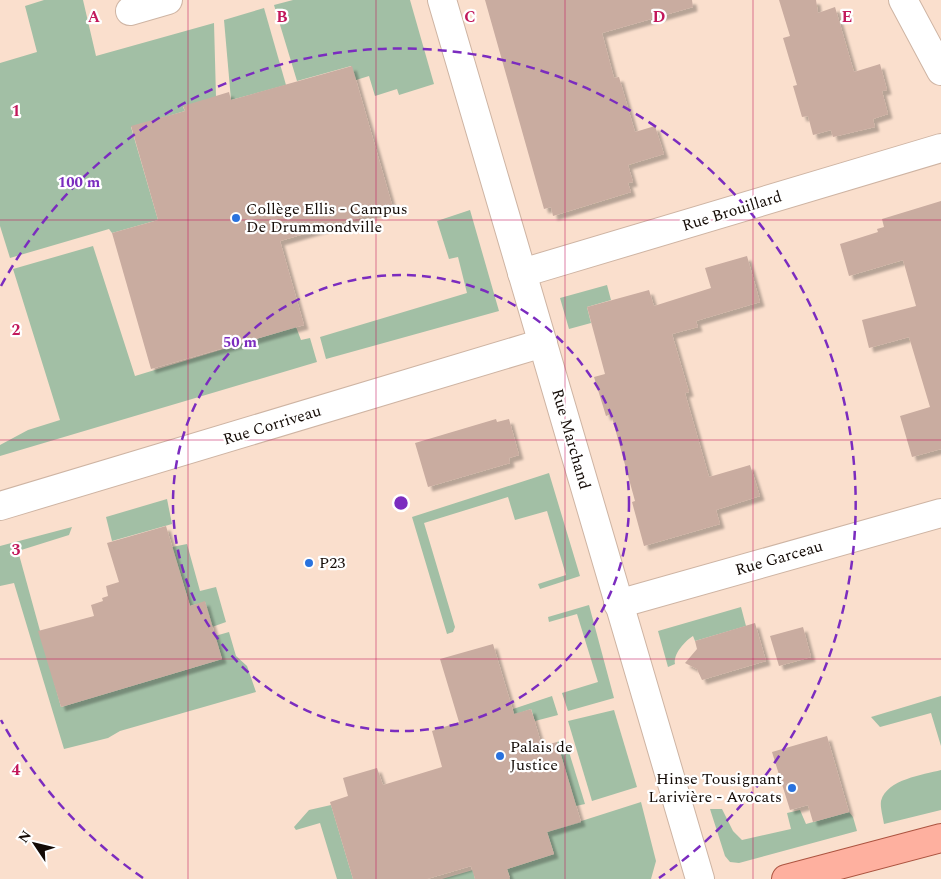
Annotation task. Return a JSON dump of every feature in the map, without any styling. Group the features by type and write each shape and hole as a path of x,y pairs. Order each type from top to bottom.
{"main road":[{"path":"786,879 941,838"}],"street":[{"path":"130,10 168,0"},
{"name":"Rue Marchand","path":"442,0 700,879"},
{"path":"903,0 941,71"},
{"name":"Rue Brouillard","path":"522,273 941,148"},
{"name":"Rue Corriveau","path":"0,506 544,343"},
{"name":"Rue Garceau","path":"618,604 941,513"}],"green space":[{"path":"44,0 83,0 96,56 214,23 216,97 183,107 185,111 131,127 158,220 112,233 109,229 10,258 0,226 0,63 37,52 25,6"},
{"path":"293,0 410,0 434,84 399,95 397,89 375,96 369,76 356,80 351,66 297,81 274,5"},
{"path":"264,8 286,85 231,100 224,20"},
{"path":"470,210 499,311 326,359 320,337 467,293 458,257 449,259 437,221"},
{"path":"93,246 135,376 296,327 301,340 310,338 317,362 0,456 0,445 28,430 60,420 13,269"},
{"path":"607,285 611,300 587,307 591,323 569,329 560,298"},
{"path":"549,473 580,576 540,589 538,584 566,575 547,511 515,520 508,497 424,523 455,627 453,632 447,634 412,517"},
{"path":"167,499 172,524 112,541 106,517"},
{"path":"72,527 69,535 18,551 61,707 222,659 215,636 229,632 236,656 247,666 256,692 120,731 108,738 64,749 14,583 0,586 0,546"},
{"path":"187,544 200,591 216,587 226,622 212,627 205,602 190,606 172,547"},
{"path":"589,605 614,698 568,711 562,693 598,682 577,614 549,622 548,617"},
{"path":"741,607 746,626 695,641 693,636 683,644 676,656 675,664 668,667 658,631"},
{"path":"552,696 558,715 535,721 531,709 514,715 513,709"},
{"path":"941,696 941,746 931,713 880,727 871,717"},
{"path":"614,710 637,787 592,801 568,721"},
{"path":"565,739 585,804 576,806 557,742"},
{"path":"941,770 941,810 884,824 881,801 890,788 906,779"},
{"path":"641,802 656,861 651,879 506,879 510,877 507,869 554,854 547,832"},
{"path":"331,805 353,879 337,879 320,823 296,830 294,827 309,810"},
{"path":"710,809 722,809 733,831 742,840 791,829 787,813 800,810 806,824 849,812 853,817 857,831 739,863 730,862 725,856"},
{"path":"473,870 475,879 442,879"}],"building":[{"path":"485,0 692,0 693,7 602,33 614,78 619,77 635,132 655,126 664,154 628,165 633,182 628,183 631,192 553,216 551,207 544,209"},
{"path":"779,0 816,0 818,13 835,7 854,72 880,64 887,90 882,91 888,114 873,119 875,127 833,137 831,130 813,135 808,116 802,117 793,86 797,85 783,38 790,36"},
{"path":"352,66 393,208 280,241 304,325 151,369 112,233 158,220 131,126 185,111 183,106 229,92 231,100"},
{"path":"941,201 941,449 912,457 900,416 930,407 909,337 869,348 862,320 916,306 903,260 849,276 840,244 878,232 877,229 884,227 882,219"},
{"path":"747,256 760,302 696,321 698,327 672,334 689,392 685,393 709,477 750,465 760,496 716,510 720,524 644,546 632,502 635,501 611,414 606,416 594,377 605,374 587,307 649,290 654,306 711,288 705,268"},
{"path":"496,419 497,422 509,419 519,455 509,458 510,463 428,487 415,443"},
{"path":"166,526 190,606 205,601 222,659 61,707 38,631 94,616 91,605 103,601 102,598 108,596 106,586 119,582 107,543"},
{"path":"755,623 766,661 702,680 697,669 685,663 697,649 695,641"},
{"path":"803,627 811,657 779,666 770,636"},
{"name":"Palais de Justice","path":"493,644 514,714 531,709 542,746 557,742 581,822 547,832 554,854 507,869 510,879 475,879 471,866 427,879 353,879 330,802 348,796 343,778 377,768 383,785 442,767 432,731 459,722 440,659"},
{"path":"827,736 849,812 813,822 808,805 790,810 772,752"}],"place":[{"name":"Collège Ellis - Campus De Drummondville","path":"236,218"},
{"name":"P23","path":"309,563"},
{"name":"Palais de Justice","path":"500,756"},
{"name":"Hinse Tousignant Larivière - Avocats","path":"792,788"}]}
